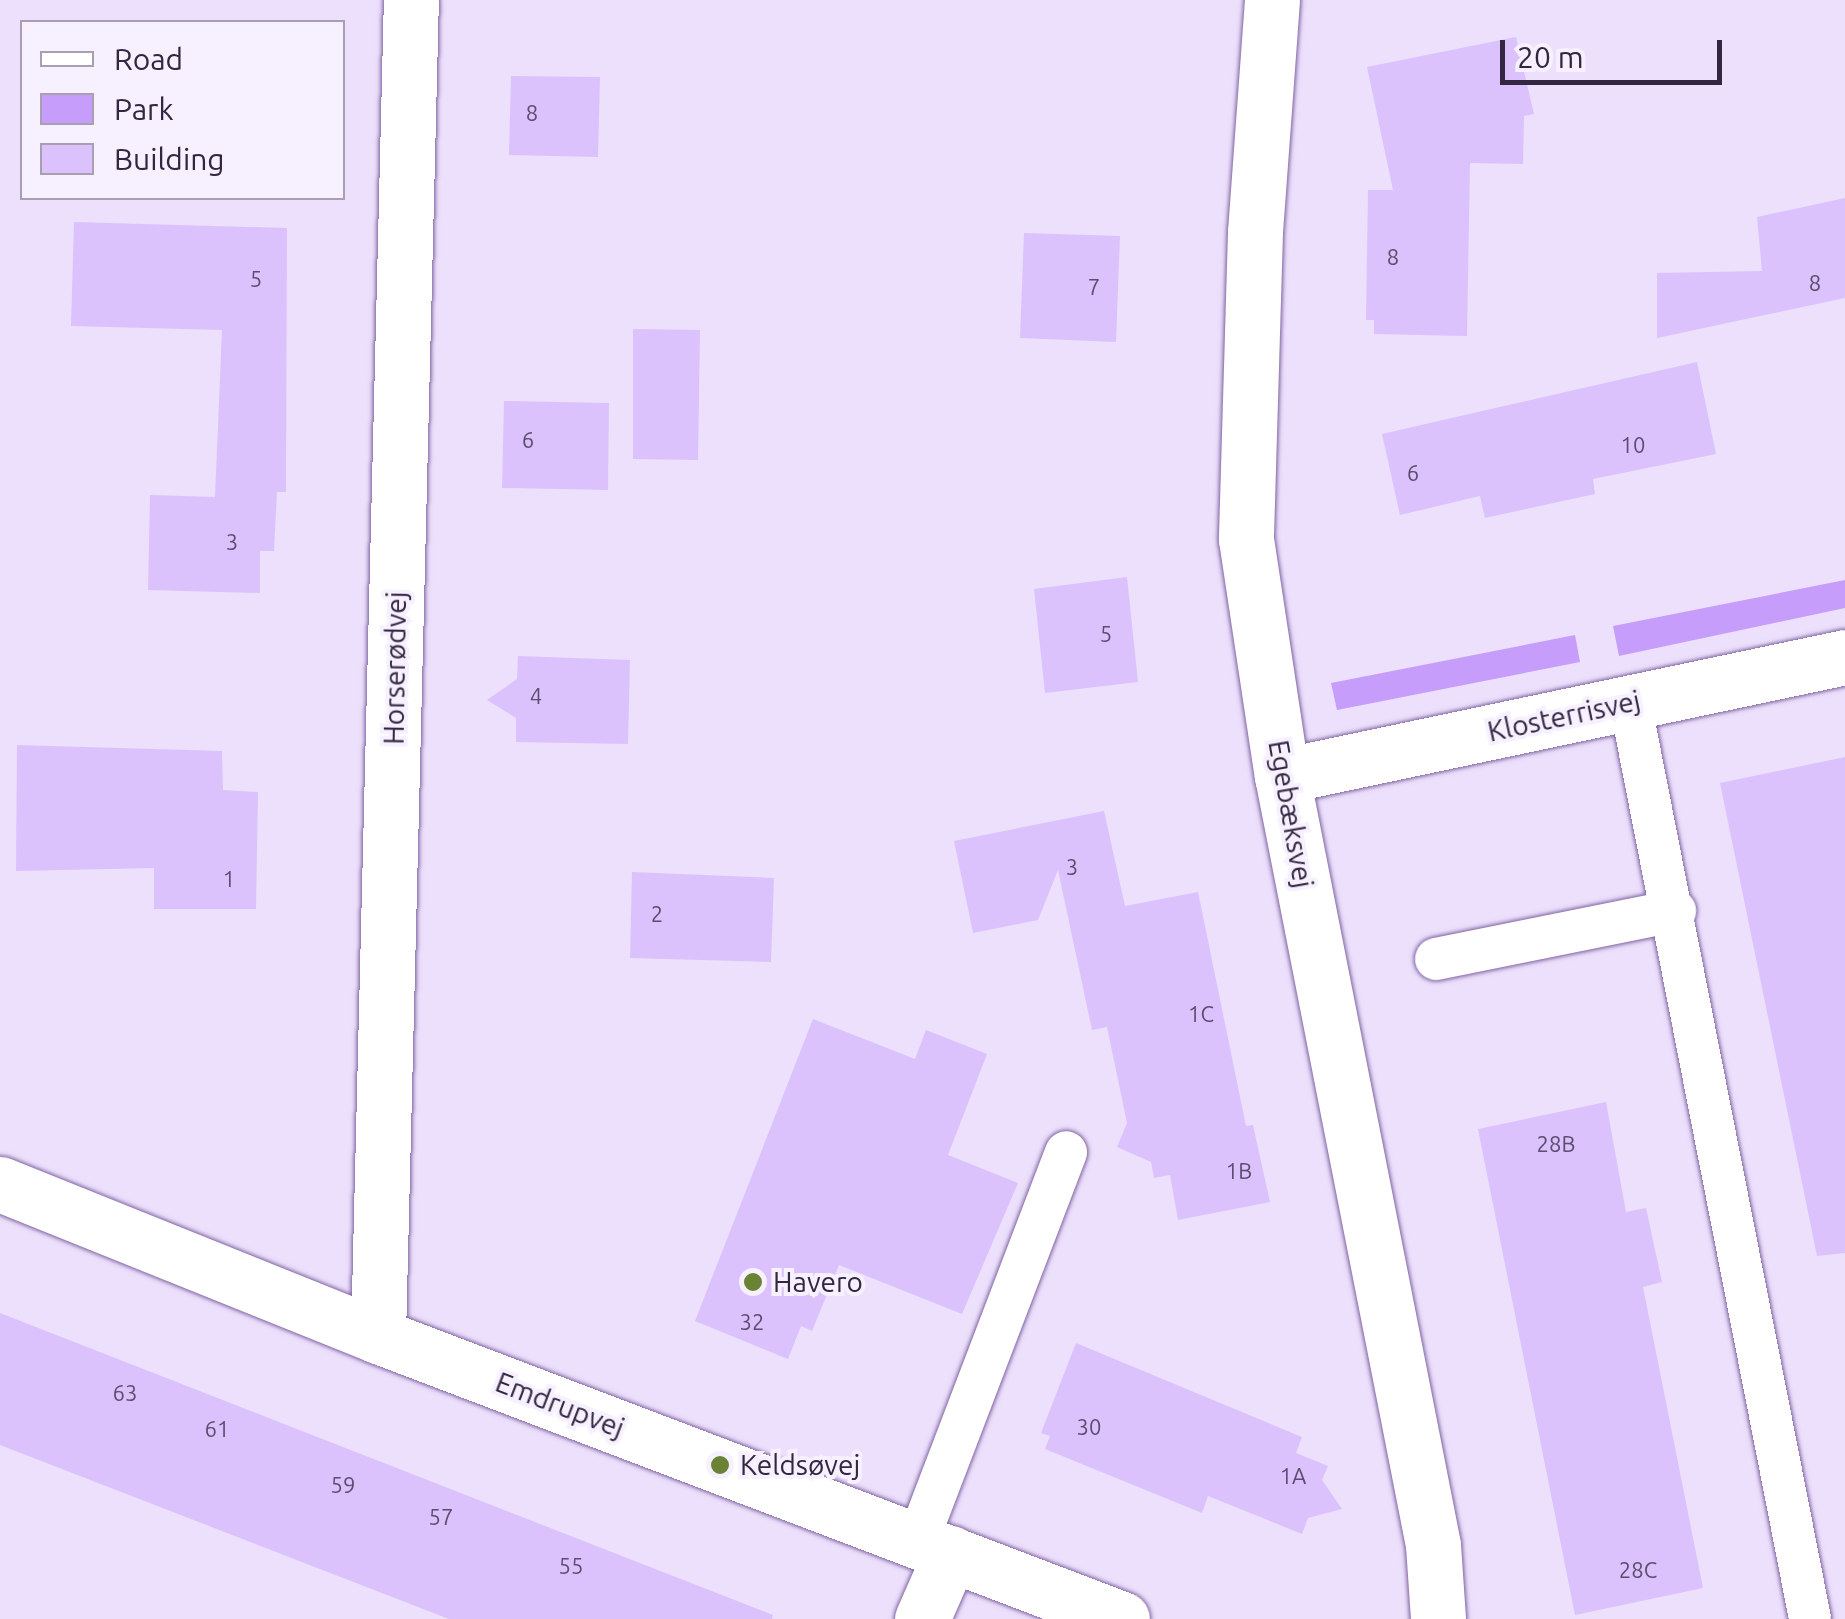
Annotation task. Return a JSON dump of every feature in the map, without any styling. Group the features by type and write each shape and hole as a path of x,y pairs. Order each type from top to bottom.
{"street":[{"name":"Horserødvej","path":"378,1336 411,0"},
{"name":"Egebæksvej","path":"1272,0 1254,232 1246,539 1282,776 1433,1545 1438,1619"},
{"name":"Klosterrisvej","path":"1282,776 1845,657"},
{"name":"Emdrupvej","path":"0,1184 378,1336 1122,1619"},
{"path":"922,1619 934,1547"}],"lane":[{"path":"1630,702 1676,912 1810,1619"},
{"path":"1436,959 1676,912"},
{"path":"934,1547 1066,1152"}],"green space":[{"path":"1845,580 1845,608 1619,656 1613,626"},
{"path":"1575,635 1580,662 1337,710 1331,683"}],"building":[{"path":"1516,37 1534,114 1524,116 1523,164 1470,163 1467,336 1374,334 1374,320 1366,320 1368,190 1393,190 1367,67"},
{"path":"511,76 600,77 598,157 509,155"},
{"path":"1845,198 1845,298 1657,338 1657,273 1762,271 1757,217"},
{"path":"74,222 287,228 286,492 277,492 274,551 260,551 260,593 148,590 150,495 215,497 222,330 71,326"},
{"path":"1024,233 1120,236 1116,342 1020,338"},
{"path":"633,329 700,330 698,460 633,459"},
{"path":"1697,362 1716,454 1593,479 1595,494 1485,518 1480,496 1400,515 1382,434"},
{"path":"504,401 609,403 608,490 502,488"},
{"path":"1127,577 1138,682 1045,693 1034,589"},
{"path":"518,656 630,660 628,744 516,742 516,718 487,700 517,679"},
{"path":"17,745 222,751 223,790 258,792 256,909 154,909 154,868 16,871"},
{"path":"1845,757 1845,1253 1817,1256 1720,783"},
{"path":"1104,811 1125,906 1198,892 1246,1126 1253,1125 1270,1202 1178,1220 1170,1175 1154,1178 1151,1162 1117,1147 1127,1123 1107,1027 1092,1030 1058,870 1038,920 973,933 954,841"},
{"path":"632,872 774,878 771,962 630,958"},
{"path":"813,1019 915,1059 926,1030 987,1054 948,1155 1018,1183 962,1314 839,1265 812,1331 801,1326 788,1359 695,1321"},
{"path":"1606,1102 1626,1212 1646,1208 1662,1282 1643,1287 1703,1588 1575,1615 1478,1129"},
{"path":"0,1313 773,1615 772,1619 449,1619 0,1445"},
{"path":"1076,1343 1302,1437 1296,1453 1328,1466 1322,1480 1342,1509 1308,1518 1302,1534 1208,1496 1202,1513 1045,1449 1050,1436 1041,1433"}],"place":[{"name":"Havero","path":"753,1282"},
{"name":"Keldsøvej","path":"720,1465"}]}
